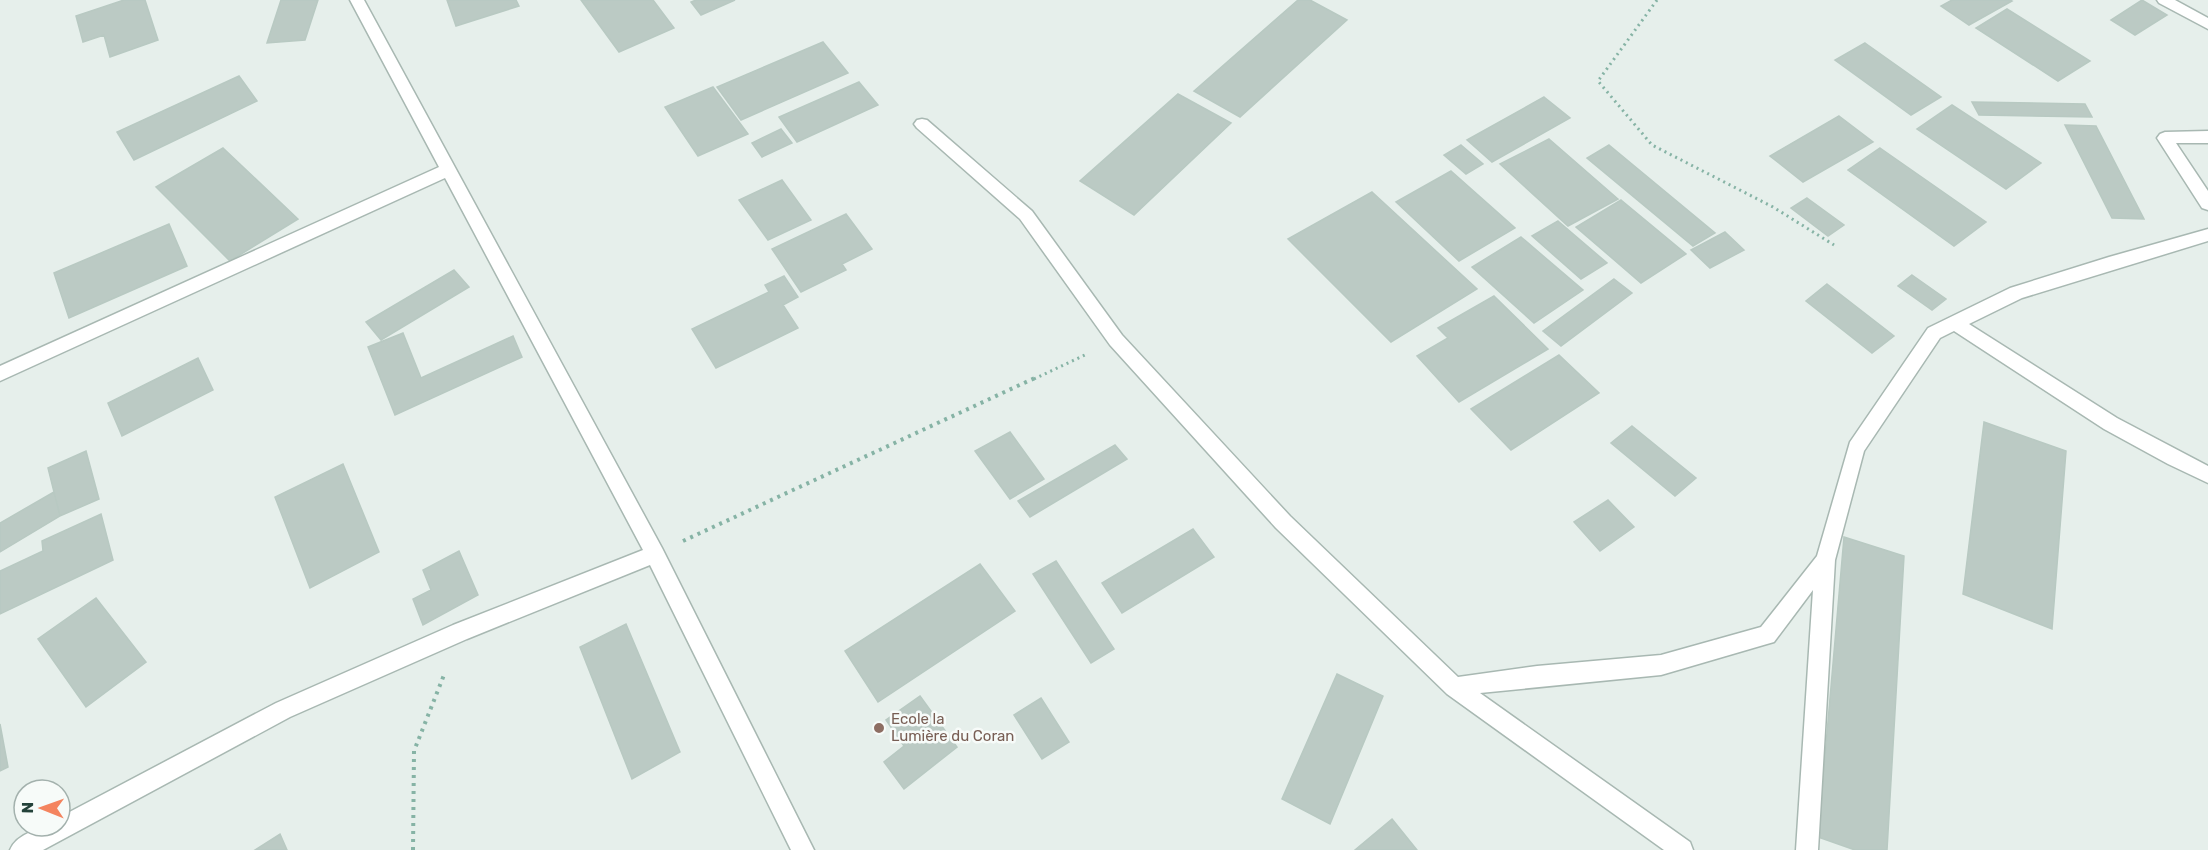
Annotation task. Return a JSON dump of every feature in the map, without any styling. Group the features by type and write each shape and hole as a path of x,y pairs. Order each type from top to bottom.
{"street":[{"path":"357,0 655,554 803,850"},
{"path":"2164,0 2208,24"},
{"path":"922,124 1026,215 1116,340 1283,522 1454,687 1682,850"},
{"path":"2208,137 2165,138 2208,204"},
{"path":"0,374 448,170"},
{"path":"1807,850 1825,560 1856,448 1934,333 2016,293 2109,263 2208,235"},
{"path":"1954,323 2083,406 2177,461 2208,475"},
{"path":"21,850 284,710 460,632 655,554"},
{"path":"1454,687 1537,676 1661,665 1767,635 1825,560"}],"path":[{"path":"1656,0 1598,81 1652,145 1773,207 1834,245"},
{"path":"655,554 1116,340"},
{"path":"413,850 414,751 460,632"}],"building":[{"path":"124,0 145,0 158,40 110,57 104,35 83,42 76,16"},
{"path":"281,0 318,0 305,40 267,43"},
{"path":"447,0 516,0 519,6 456,26"},
{"path":"581,0 653,0 674,28 619,52"},
{"path":"735,0 701,15 691,2"},
{"path":"1298,0 1310,0 1347,20 1240,117 1194,91"},
{"path":"1952,0 2012,1 1969,25 1941,6"},
{"path":"2142,0 2167,15 2135,35 2111,20"},
{"path":"2007,9 2090,61 2058,81 1976,28"},
{"path":"823,42 848,73 741,120 717,87"},
{"path":"1865,43 1941,97 1911,115 1835,60"},
{"path":"239,76 257,101 134,160 117,132"},
{"path":"859,82 878,105 797,142 779,117"},
{"path":"713,87 748,134 698,156 665,107"},
{"path":"1178,94 1231,123 1134,215 1080,181"},
{"path":"1544,97 1570,118 1492,162 1467,140"},
{"path":"1972,102 2085,104 2092,117 1979,115"},
{"path":"1952,105 2041,163 2006,189 1917,129"},
{"path":"1839,116 1873,142 1803,182 1770,156"},
{"path":"2065,125 2096,126 2144,219 2112,218"},
{"path":"781,129 792,143 762,157 752,143"},
{"path":"1549,139 1618,199 1568,226 1500,164"},
{"path":"1461,145 1483,164 1466,174 1444,155"},
{"path":"1609,145 1715,233 1693,246 1587,158"},
{"path":"223,148 298,219 230,261 156,187"},
{"path":"1880,148 1986,222 1954,246 1848,170"},
{"path":"1451,171 1515,228 1459,261 1396,202"},
{"path":"782,180 811,220 768,240 739,200"},
{"path":"1372,192 1477,289 1391,342 1288,239"},
{"path":"1807,198 1844,225 1828,236 1791,208"},
{"path":"1621,200 1686,254 1641,283 1576,227"},
{"path":"846,214 872,249 842,264 846,270 801,292 772,249"},
{"path":"1558,221 1607,263 1581,279 1532,236"},
{"path":"169,224 187,266 69,318 54,273"},
{"path":"1725,232 1744,250 1710,268 1691,250"},
{"path":"1521,237 1583,290 1534,323 1472,267"},
{"path":"454,270 469,287 381,340 366,322"},
{"path":"1912,275 1946,299 1932,310 1898,286"},
{"path":"784,276 798,297 783,305 798,328 716,368 692,329 769,292 765,285"},
{"path":"1614,279 1632,293 1561,346 1543,331"},
{"path":"1827,284 1894,336 1872,353 1806,301"},
{"path":"1494,296 1548,349 1459,402 1417,356 1448,338 1438,328"},
{"path":"403,333 421,378 513,336 522,357 395,415 368,347"},
{"path":"1559,355 1599,393 1511,450 1471,409"},
{"path":"198,358 213,390 122,436 108,403"},
{"path":"1984,422 2066,451 2052,629 1963,594"},
{"path":"1632,426 1696,478 1675,496 1611,443"},
{"path":"1010,432 1044,479 1010,499 975,451"},
{"path":"1115,445 1127,459 1030,517 1018,501"},
{"path":"86,451 99,499 60,516 48,468"},
{"path":"343,464 379,552 310,588 275,497"},
{"path":"54,492 60,516 0,552 0,523"},
{"path":"1608,500 1634,527 1600,551 1574,522"},
{"path":"101,514 113,560 0,614 0,571 43,551 42,541"},
{"path":"1193,529 1214,557 1122,613 1102,583"},
{"path":"1844,537 1904,556 1887,850 1855,850 1818,837"},
{"path":"459,551 478,595 423,625 413,599 431,590 423,570"},
{"path":"1056,561 1114,649 1091,663 1033,574"},
{"path":"980,564 1015,611 878,702 845,651"},
{"path":"96,598 146,662 86,707 38,639"},
{"path":"626,624 680,752 632,779 580,647"},
{"path":"1337,674 1383,696 1330,824 1282,799"},
{"path":"920,696 957,747 904,789 884,762 904,746 886,720"},
{"path":"1041,698 1069,742 1042,759 1014,715"},
{"path":"0,724 8,767 0,771"},
{"path":"1392,819 1417,850 1355,850"},
{"path":"280,834 287,850 255,850"}],"place":[{"name":"Ecole la Lumière du Coran","path":"879,728"}]}
